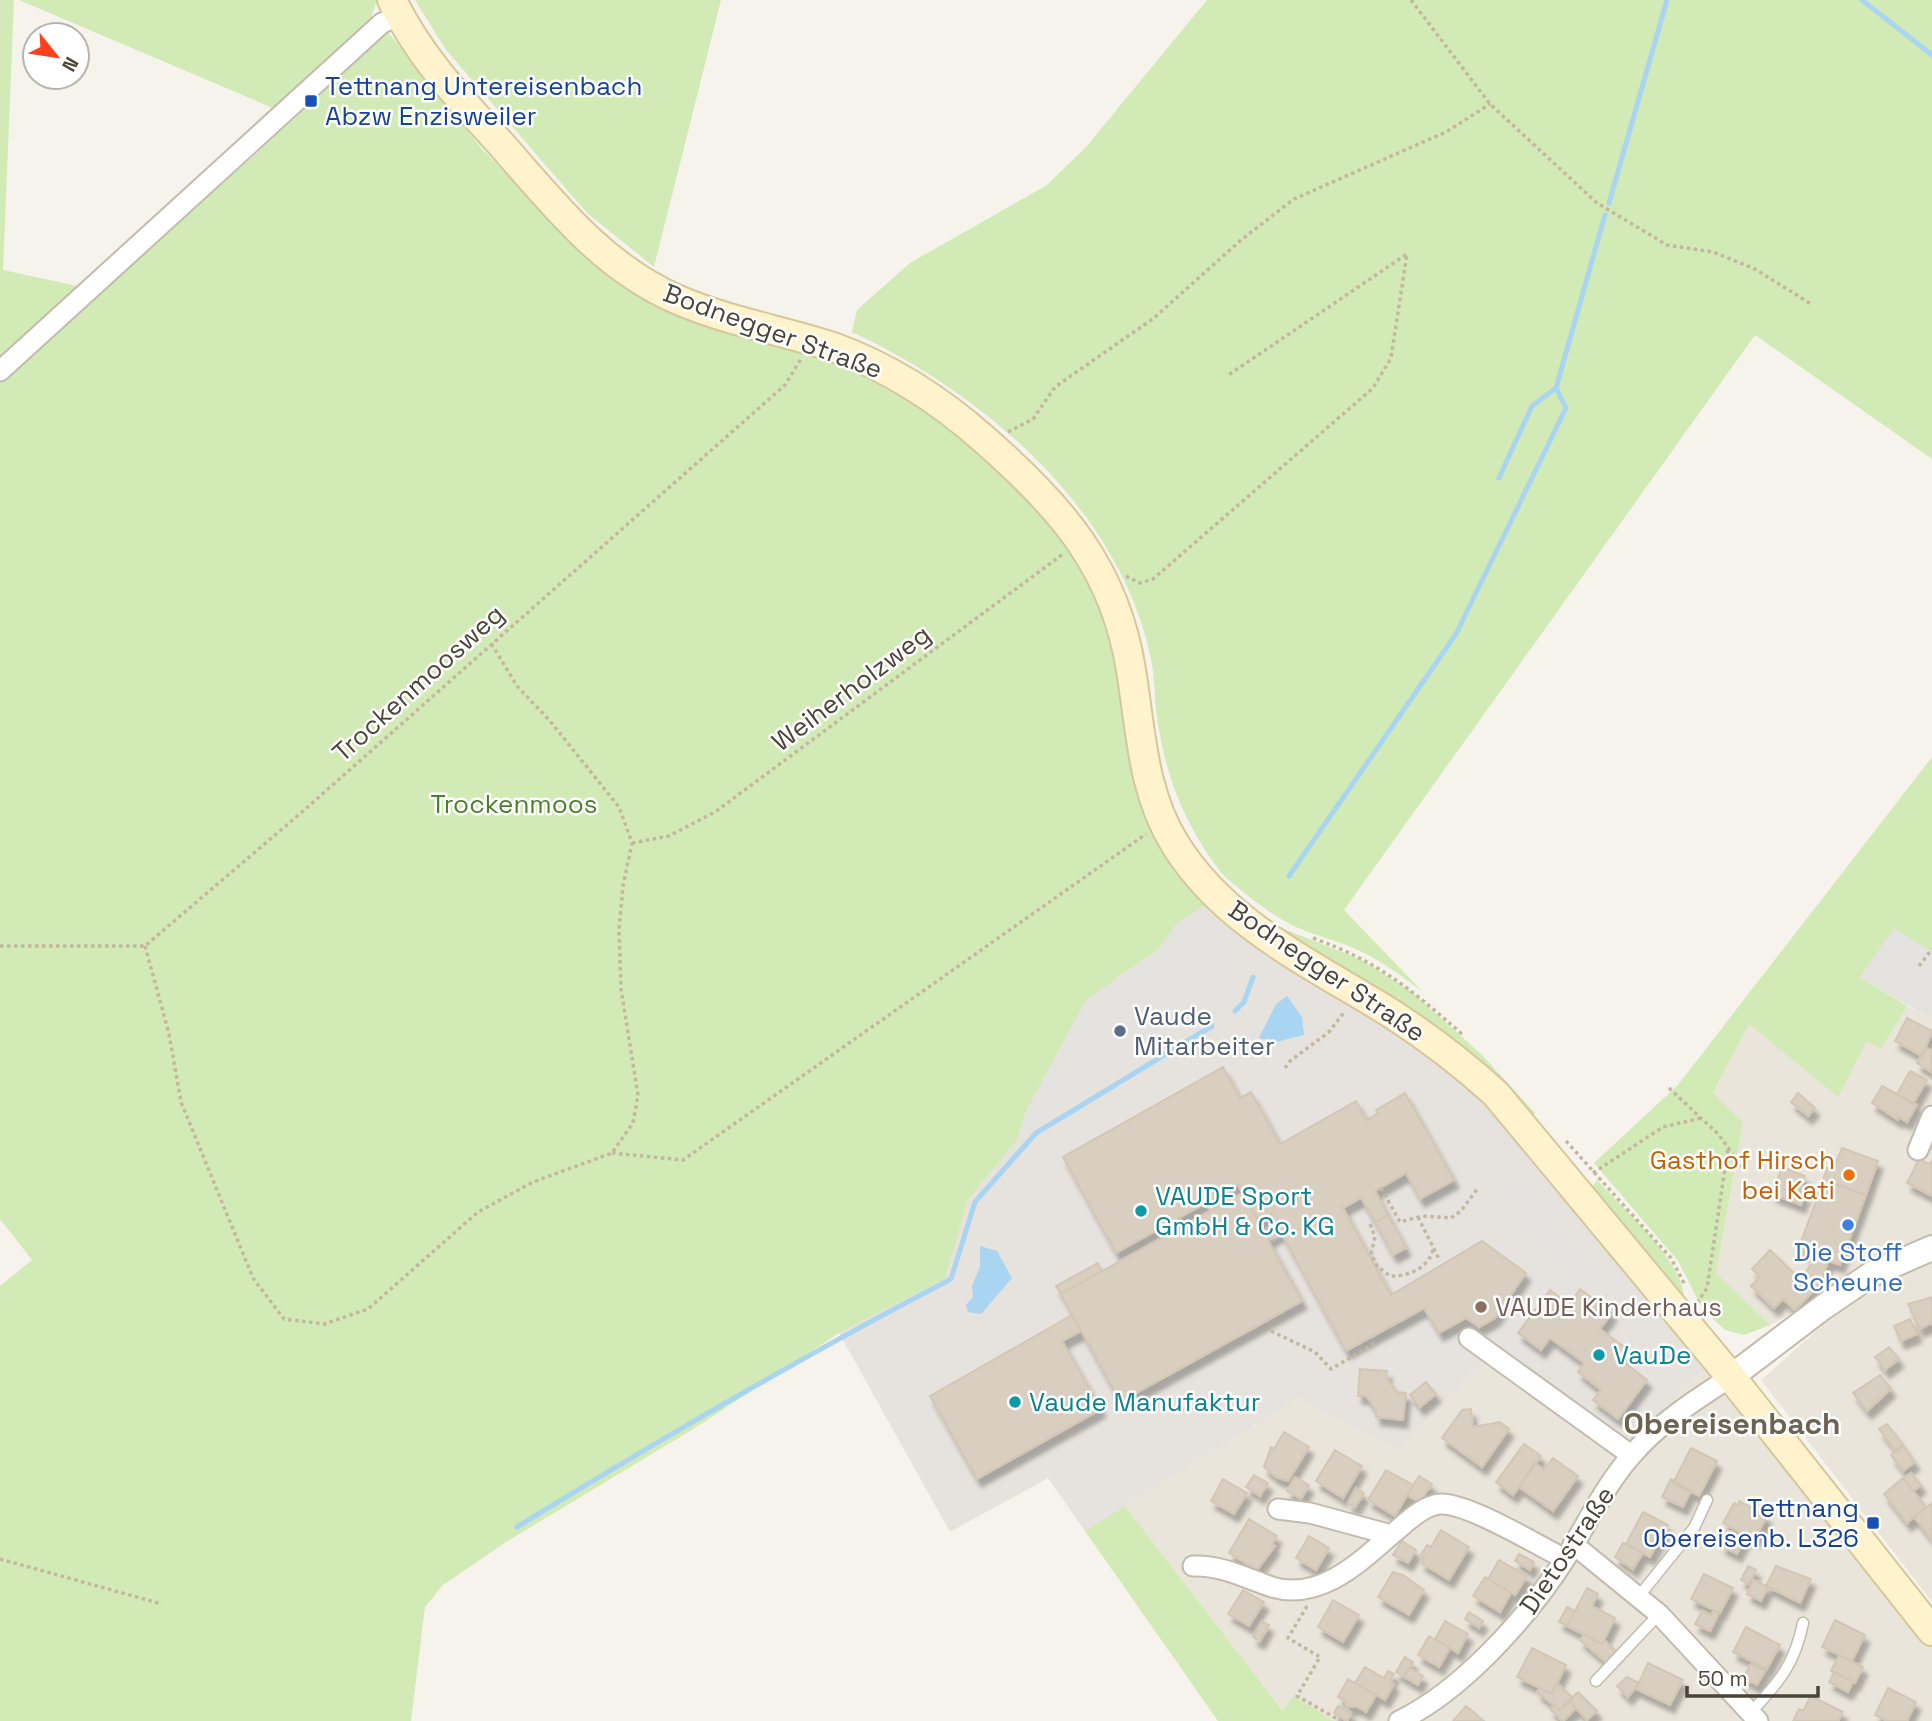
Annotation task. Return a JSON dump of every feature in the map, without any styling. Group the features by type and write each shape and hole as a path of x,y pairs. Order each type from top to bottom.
{"main road":[{"name":"Bodnegger Straße","path":"395,8 439,75 570,222 605,256 647,286 680,301 811,341 886,370 947,408 1055,508 1081,540 1105,579 1119,616 1132,673 1147,776 1163,822 1200,879 1236,915 1456,1057 1496,1094 1731,1377 1932,1631"}],"street":[{"path":"0,371 382,23 395,8"},
{"path":"1918,1150 1932,1116"},
{"path":"1731,1377 1872,1274 1932,1248"},
{"path":"1469,1338 1631,1455"},
{"name":"Dietostraße","path":"1401,1720 1455,1683 1508,1634 1569,1552 1592,1511 1631,1455 1682,1408 1731,1377"},
{"path":"1193,1566 1211,1565 1295,1591 1319,1586 1350,1569 1425,1509 1442,1504 1569,1552 1639,1596 1755,1717"},
{"path":"1278,1509 1310,1513 1391,1535"}],"lane":[{"path":"1639,1596 1694,1528 1707,1500"},
{"path":"1595,1681 1659,1614"},
{"path":"1755,1717 1795,1657 1803,1623"}],"path":[{"path":"1411,0 1490,104 1597,203 1636,229 1667,245 1713,252 1755,269 1811,304"},
{"path":"1011,443 1002,434 1034,419 1055,387 1154,317 1241,240 1294,199 1446,132 1490,104"},
{"path":"1122,580 1118,572 1140,583 1153,579 1373,388 1391,358 1406,254 1227,376"},
{"name":"Trockenmoosweg","path":"145,946 302,812 785,385 811,341"},
{"name":"Weiherholzweg","path":"632,843 669,836 715,812 1081,540"},
{"path":"491,643 517,686 550,721 619,807 632,843 623,886 620,929 621,989 638,1095 633,1123 612,1153"},
{"path":"0,946 145,946 169,1034 181,1102 253,1278 284,1319 324,1324 368,1309 478,1212 533,1182 612,1153 683,1160 1163,822"},
{"path":"1310,937 1371,962 1411,989 1472,1042"},
{"path":"1919,966 1932,949"},
{"path":"1368,970 1371,962"},
{"path":"1285,1068 1329,1032 1347,1009"},
{"path":"1669,1088 1702,1118 1742,1168"},
{"path":"1609,1163 1663,1127 1702,1118"},
{"path":"1560,1134 1671,1258 1695,1306 1707,1288 1728,1149"},
{"path":"1381,1188 1399,1222 1418,1217 1451,1218 1461,1211 1478,1188"},
{"path":"1418,1217 1440,1261"},
{"path":"1370,1224 1375,1237 1371,1254 1377,1266 1390,1276 1411,1273 1424,1266 1432,1258 1433,1249"},
{"path":"1270,1331 1315,1352 1331,1369 1375,1343"},
{"path":"0,1559 162,1604"},
{"path":"1319,1586 1289,1639 1320,1657 1297,1696 1341,1721"}],"shaded area":[{"path":"1209,903 1459,1076 1493,1112 1707,1366 1619,1458 1481,1363 1398,1451 1298,1399 1085,1531 1048,1478 950,1532 839,1333 944,1279 968,1200 1017,1140 1117,977 1159,950 1177,923"},
{"name":"Vaude Mitarbeiter","path":"1198,911 1242,992 1127,1055 1017,1140 1028,1107 1086,1000 1159,950 1177,923"},
{"path":"1894,928 1932,952 1932,1020 1860,977"},
{"path":"1907,1006 1932,1020 1932,1238 1770,1325 1716,1273 1743,1124 1713,1094 1749,1023 1867,1040 1881,1048"},
{"path":"1522,1184 1594,1274 1580,1285 1509,1195"},
{"path":"1932,1255 1932,1602 1761,1380 1873,1281"},
{"path":"1481,1363 1619,1458 1707,1366 1932,1647 1932,1721 1291,1721 1125,1506 1298,1399 1398,1451"}],"green space":[{"name":"Trockenmoos","path":"0,0 14,0 3,270 82,287 85,302 256,154 388,32 480,147 601,270 651,304 701,325 853,369 908,394 948,424 1043,512 1078,553 1116,645 1128,744 1209,903 1177,923 1159,950 1117,977 1028,1107 1017,1140 968,1200 945,1279 839,1333 698,1426 506,1542 443,1585 425,1607 411,1721 0,1721 0,1286 32,1260 0,1219"},
{"path":"19,0 377,0 368,26 280,111 91,31 91,21 68,21"},
{"path":"415,0 721,0 654,267 587,213 446,50"},
{"path":"1207,0 1932,0 1932,459 1755,335 1344,910 1422,991 1368,955 1282,920 1222,874 1186,817 1171,779 1156,710 1151,659 1135,604 1110,553 1078,506 1039,462 996,423 950,388 852,332 857,310 910,263 1047,185 1086,147"},
{"path":"1932,757 1932,952 1861,977 1907,1006 1881,1049 1867,1041 1838,1097 1749,1024 1713,1093 1743,1123 1716,1273 1770,1325 1744,1335 1725,1330 1703,1310 1678,1261 1594,1163 1677,1086"},
{"path":"1237,897 1274,925 1362,960 1412,992 1482,1055 1535,1113 1532,1118 1244,910"},
{"path":"1597,1180 1662,1250 1680,1281 1684,1296 1592,1187"},
{"path":"1125,1506 1283,1711 1293,1696 1334,1721 1218,1721 1085,1531"}],"water":[{"path":"1287,996 1302,1017 1304,1035 1276,1042 1259,1038 1276,1004"},
{"path":"980,1246 997,1251 1012,1278 981,1314 968,1312 966,1305 973,1297 972,1286 980,1267"}],"building":[{"path":"1907,1018 1932,1031 1922,1056 1895,1041"},
{"path":"1926,1047 1932,1051 1931,1072 1917,1063"},
{"name":"VAUDE Sport GmbH & Co. KG","path":"1223,1067 1240,1098 1251,1092 1280,1144 1356,1101 1367,1120 1378,1113 1376,1110 1405,1093 1454,1180 1420,1199 1406,1173 1375,1191 1388,1215 1375,1222 1361,1198 1343,1208 1391,1295 1482,1241 1526,1273 1495,1318 1479,1327 1466,1318 1439,1333 1424,1308 1346,1351 1271,1214 1259,1222 1238,1185 1116,1253 1063,1157"},
{"path":"1910,1071 1927,1080 1913,1104 1897,1094"},
{"path":"1882,1086 1917,1105 1907,1122 1899,1117 1898,1120 1872,1103"},
{"path":"1798,1093 1815,1108 1808,1116 1791,1102"},
{"name":"Gasthof Hirsch bei Kati","path":"1842,1148 1878,1161 1866,1195 1823,1180 1827,1168 1833,1170"},
{"path":"1919,1159 1929,1164 1932,1161 1932,1196 1907,1183"},
{"path":"1782,1167 1805,1176 1799,1192 1805,1194 1801,1205 1772,1194"},
{"path":"1830,1182 1866,1195 1840,1265 1798,1250 1819,1193 1825,1195"},
{"path":"1243,1193 1266,1234 1277,1228 1280,1233 1268,1240 1302,1301 1120,1402 1061,1294 1210,1211 1205,1202 1210,1199 1215,1208"},
{"path":"1388,1215 1406,1248 1393,1255 1375,1222"},
{"path":"1770,1250 1801,1280 1816,1256 1828,1261 1822,1282 1795,1310 1783,1299 1774,1308 1751,1286 1760,1277 1752,1269"},
{"path":"1098,1263 1102,1271 1061,1294 1056,1286"},
{"name":"VauDe","path":"1580,1289 1612,1313 1600,1329 1628,1350 1621,1360 1647,1380 1618,1419 1593,1400 1601,1390 1578,1372 1584,1363 1550,1338 1541,1350 1518,1333 1550,1290 1569,1305"},
{"path":"1932,1297 1932,1323 1920,1329 1908,1304"},
{"name":"Vaude Manufaktur","path":"1072,1315 1081,1331 1062,1341 1101,1409 977,1479 930,1396"},
{"path":"1910,1319 1917,1334 1901,1341 1894,1326"},
{"path":"1889,1347 1899,1359 1885,1370 1875,1357"},
{"path":"1360,1369 1387,1371 1386,1378 1397,1392 1406,1393 1403,1420 1376,1417 1376,1410 1366,1396 1358,1396"},
{"path":"1880,1375 1891,1389 1867,1411 1853,1393"},
{"path":"1426,1382 1436,1394 1420,1407 1410,1395"},
{"path":"1471,1409 1473,1427 1500,1422 1509,1429 1482,1467 1442,1438 1462,1410"},
{"path":"1887,1424 1903,1445 1895,1450 1879,1429"},
{"path":"1284,1432 1309,1447 1288,1481 1276,1477 1264,1467 1271,1447 1274,1449"},
{"path":"1524,1444 1541,1456 1513,1495 1496,1482"},
{"path":"1903,1446 1915,1462 1903,1471 1891,1455"},
{"path":"1691,1448 1717,1461 1699,1496 1673,1483"},
{"path":"1335,1450 1362,1466 1343,1498 1316,1481"},
{"path":"1553,1458 1578,1476 1553,1511 1519,1487 1535,1463 1544,1470"},
{"path":"1386,1470 1413,1485 1395,1516 1368,1500"},
{"path":"1911,1473 1921,1485 1913,1491 1903,1478"},
{"path":"1254,1475 1268,1483 1260,1496 1246,1487"},
{"path":"1419,1476 1432,1484 1419,1502 1407,1495"},
{"path":"1295,1477 1309,1485 1301,1499 1287,1491"},
{"path":"1903,1478 1926,1507 1907,1523 1884,1494"},
{"path":"1223,1479 1247,1493 1234,1514 1211,1501"},
{"path":"1671,1479 1691,1491 1683,1507 1662,1497"},
{"path":"1356,1488 1364,1493 1355,1507 1348,1503"},
{"path":"1739,1501 1767,1516 1754,1540 1723,1523 1734,1503 1738,1505"},
{"path":"1932,1503 1932,1540 1914,1517"},
{"path":"1643,1512 1668,1525 1650,1557 1626,1544"},
{"path":"1249,1519 1277,1536 1272,1544 1275,1546 1257,1570 1229,1553"},
{"path":"1441,1530 1469,1547 1449,1580 1421,1563 1424,1558 1420,1556 1427,1545 1431,1547"},
{"path":"1729,1531 1745,1539 1737,1554 1721,1546"},
{"path":"1309,1536 1329,1548 1316,1570 1296,1558"},
{"path":"1402,1541 1416,1550 1408,1563 1393,1555"},
{"path":"1623,1543 1643,1553 1633,1569 1615,1557"},
{"path":"1519,1554 1534,1562 1530,1570 1515,1561"},
{"path":"1499,1560 1527,1576 1515,1595 1488,1579"},
{"path":"1748,1566 1756,1570 1749,1584 1741,1580"},
{"path":"1776,1566 1811,1579 1800,1603 1766,1586"},
{"path":"1393,1572 1403,1575 1424,1590 1409,1615 1378,1597"},
{"path":"1704,1574 1733,1588 1720,1613 1691,1599"},
{"path":"1485,1577 1511,1593 1500,1612 1473,1596"},
{"path":"1754,1580 1768,1587 1761,1601 1747,1594"},
{"path":"1587,1588 1598,1594 1592,1606 1615,1618 1602,1644 1567,1626"},
{"path":"1243,1590 1264,1602 1249,1626 1228,1614"},
{"path":"1333,1600 1359,1615 1343,1642 1318,1627"},
{"path":"1567,1607 1575,1611 1567,1626 1559,1622"},
{"path":"1714,1610 1719,1613 1710,1631 1695,1624 1702,1611 1711,1615"},
{"path":"1469,1612 1483,1621 1479,1628 1465,1619"},
{"path":"1835,1620 1865,1635 1852,1661 1822,1647"},
{"path":"1262,1621 1269,1625 1260,1641 1253,1637"},
{"path":"1445,1621 1468,1634 1458,1653 1435,1639"},
{"path":"1746,1627 1780,1645 1767,1669 1733,1652"},
{"path":"1584,1634 1602,1644 1604,1640 1616,1651 1606,1662 1580,1640"},
{"path":"1429,1636 1450,1648 1439,1667 1418,1655"},
{"path":"1532,1648 1566,1665 1552,1694 1517,1677"},
{"path":"1839,1655 1863,1667 1855,1683 1831,1671"},
{"path":"1405,1657 1413,1662 1404,1677 1396,1672"},
{"path":"1648,1663 1683,1680 1670,1705 1636,1689"},
{"path":"1751,1664 1765,1671 1757,1685 1743,1678"},
{"path":"1365,1667 1384,1678 1388,1671 1394,1674 1390,1681 1394,1684 1385,1700 1355,1683"},
{"path":"1409,1668 1423,1676 1418,1685 1404,1677"},
{"path":"1834,1672 1853,1682 1848,1692 1829,1682"},
{"path":"1627,1677 1639,1683 1628,1697 1617,1686"},
{"path":"1348,1679 1376,1695 1366,1712 1358,1707 1347,1707 1345,1701 1338,1697"},
{"path":"1557,1683 1573,1698 1560,1710 1537,1692 1540,1688 1552,1694"},
{"path":"1888,1688 1916,1702 1907,1721 1888,1721 1875,1715"},
{"path":"1578,1692 1597,1711 1587,1720 1569,1701"},
{"path":"1811,1696 1843,1712 1838,1721 1793,1721 1799,1709 1803,1711"},
{"path":"1569,1701 1576,1708 1563,1721 1550,1709 1554,1705 1560,1710"},
{"path":"1338,1706 1351,1713 1347,1721 1334,1713"},
{"path":"1466,1706 1484,1721 1453,1721"}],"waterway":[{"path":"1609,203 1667,0"},
{"path":"1862,0 1932,55"},
{"path":"1289,876 1456,634 1566,408 1556,388 1605,215"},
{"path":"1499,478 1532,406 1556,388"},
{"path":"1235,1011 1244,1002 1253,977"},
{"path":"517,1527 732,1399 951,1279 975,1202 1036,1133 1212,1026"}],"place":[{"name":"Tettnang Untereisenbach Abzw Enzisweiler","path":"311,101"},
{"name":"Vaude Mitarbeiter","path":"1120,1031"},
{"name":"Gasthof Hirsch bei Kati","path":"1849,1175"},
{"name":"VAUDE Sport GmbH & Co. KG","path":"1141,1211"},
{"name":"Die Stoff Scheune","path":"1848,1225"},
{"name":"VAUDE Kinderhaus","path":"1481,1307"},
{"name":"VauDe","path":"1599,1355"},
{"name":"Vaude Manufaktur","path":"1015,1402"},
{"name":"Tettnang Obereisenb. L326","path":"1873,1523"}],"district":[{"name":"Obereisenbach","path":"1732,1424"}]}
